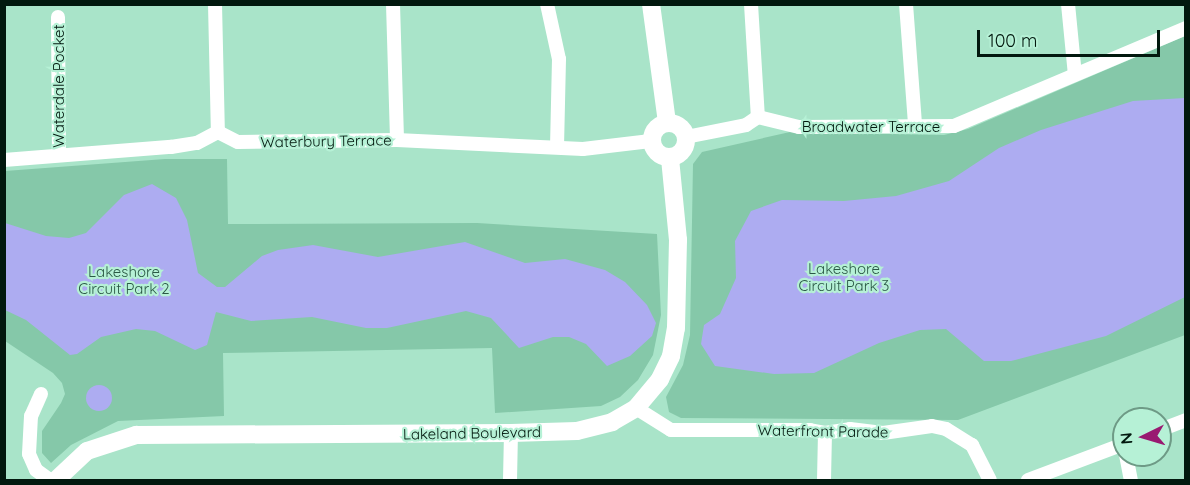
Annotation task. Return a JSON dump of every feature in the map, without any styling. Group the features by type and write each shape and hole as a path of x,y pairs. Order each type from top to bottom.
{"street":[{"path":"4,160 171,147 197,143 218,132 215,4"},
{"path":"393,4 397,140"},
{"path":"547,4 559,59 557,147"},
{"path":"651,4 667,122"},
{"path":"686,137 746,125 758,117 751,4"},
{"path":"906,4 915,125"},
{"path":"1068,4 1075,75"},
{"name":"Waterdale Pocket","path":"58,17 59,155"},
{"name":"Broadwater Terrace","path":"758,117 799,127 883,130 915,125 941,129 961,124 1015,97 1075,75 1185,28"},
{"path":"667,122 677,124 686,137 684,149 670,158 659,155 651,141 654,131 667,122"},
{"name":"Waterbury Terrace","path":"218,132 238,142 397,140 583,149 651,141"},
{"name":"Lakeland Boulevard","path":"56,480 87,451 136,435 511,433 594,428 636,408 665,370 676,328 678,240 670,158"},
{"path":"41,394 31,416 29,454 36,470 50,480"},
{"name":"Waterfront Parade","path":"636,408 671,430 810,430 825,433 850,429 884,433 932,426 946,429 972,445 990,480"},
{"path":"510,480 511,433"},
{"path":"824,480 825,433"},
{"path":"1028,480 1112,453"}],"green space":[{"name":"Lakeshore Circuit Park 3","path":"1185,36 1185,335 958,420 681,418 669,412 666,397 683,365 690,335 693,164 702,152 790,132 944,135 968,129"},
{"name":"Lakeshore Circuit Park 2","path":"165,159 227,159 228,224 477,223 657,234 661,315 653,355 638,380 620,397 601,406 495,413 492,348 223,353 224,416 118,421 71,445 51,463 42,453 42,431 65,394 62,383 53,373 5,341 5,171"}],"water":[{"path":"1185,98 1185,297 1106,336 1011,361 984,361 946,329 920,330 879,343 814,373 774,374 715,366 701,344 704,325 720,314 736,278 735,241 751,211 782,200 844,201 896,196 949,181 999,148 1041,130 1133,101"},
{"path":"152,184 176,198 187,220 198,273 217,287 225,287 262,256 278,250 313,245 378,257 465,242 525,263 565,259 605,270 625,282 647,305 656,323 652,336 630,356 607,366 586,344 569,337 553,337 519,348 491,318 466,311 387,328 366,328 312,317 251,321 216,312 207,345 195,350 155,331 136,329 101,337 77,354 70,355 26,320 5,310 5,223 46,236 69,238 86,233 124,195"},
{"path":"99,385 108,389 112,398 108,407 99,411 90,407 86,398 90,389"}]}
